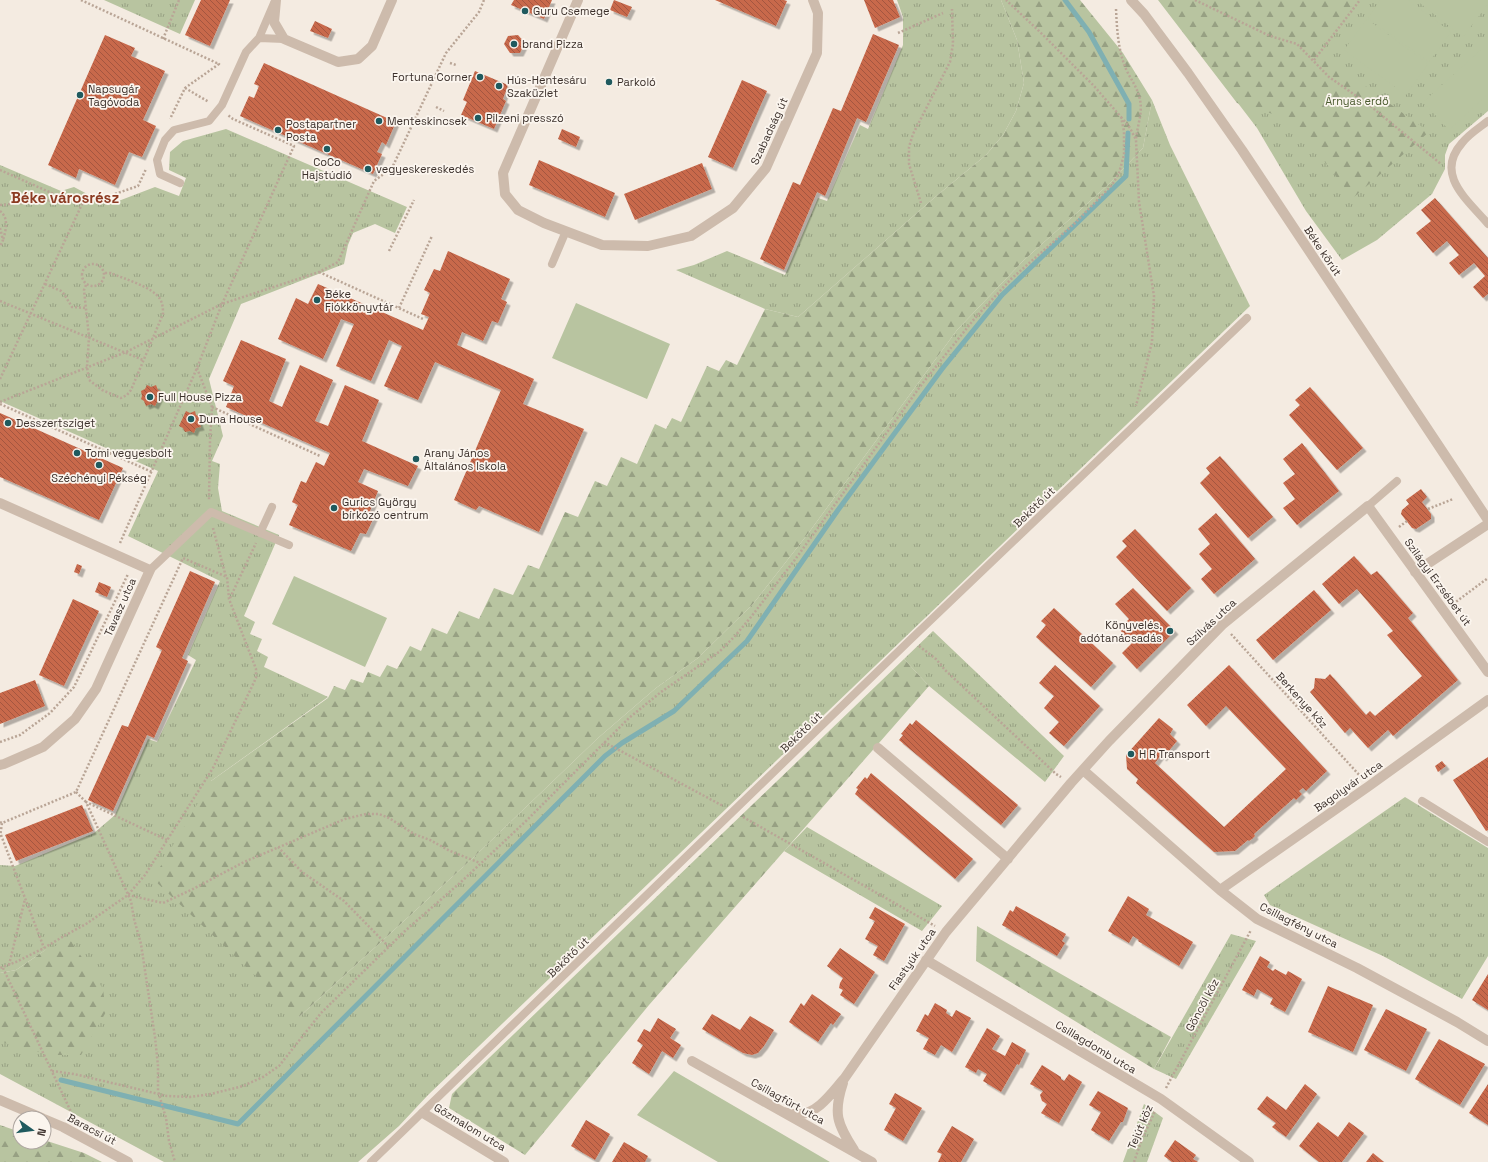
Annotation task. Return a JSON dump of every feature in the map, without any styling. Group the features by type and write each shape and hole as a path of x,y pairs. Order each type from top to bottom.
{"street":[{"path":"275,1 274,22 284,39 338,62 358,59 372,46 392,0"},
{"name":"Szabadság út","path":"577,2 503,173 505,194 518,210 566,232 602,245 648,246 691,236 734,208 766,168 817,53 818,13 813,0"},
{"name":"Béke körút","path":"1131,0 1144,14 1179,61 1242,150 1488,520"},
{"name":"Tavasz utca","path":"0,503 150,570 96,689 75,719 43,748 0,765"},
{"name":"Szilágyi Erzsébet út","path":"1368,506 1488,672"},
{"name":"Szilvás utca","path":"1083,770 1109,741 1223,624 1368,506"},
{"path":"1415,572 1488,524"},
{"name":"Bagolyvár utca","path":"1220,890 1369,786 1488,700"},
{"path":"878,748 1008,858"},
{"name":"Fiastyúk utca","path":"784,1112 799,1115 813,1111 844,1079 946,932 1083,770"},
{"name":"Csillagfény utca","path":"1083,770 1220,890 1257,919 1357,968 1457,1022 1488,1041"},
{"name":"Csillagdomb utca","path":"926,960 1160,1099 1249,1162"},
{"name":"Csillagfürt utca","path":"692,1061 872,1162"},
{"name":"Fiastyúk utca","path":"844,1079 837,1100 838,1119 842,1132 857,1153"},
{"name":"Baracsi út","path":"0,1100 24,1110"},
{"name":"Gőzmalom utca","path":"423,1113 504,1162"},
{"name":"Baracsi út","path":"52,1122 128,1162"}],"lane":[{"path":"180,183 160,174 157,160 165,140 174,130 210,121 220,108 246,52 259,38 275,1"},
{"path":"259,38 284,39"},
{"path":"1488,121 1462,142 1456,150 1450,172 1457,187 1488,224"},
{"path":"552,264 566,232"},
{"name":"Bekötő út","path":"371,1162 910,640 1247,318"},
{"path":"1368,506 1397,481"},
{"path":"260,533 272,507"},
{"path":"150,570 211,512 289,545"},
{"path":"1422,801 1488,842"}],"path":[{"path":"81,0 219,64 185,88 168,123"},
{"path":"163,39 179,0"},
{"path":"0,403 126,352 222,304 319,272 338,262 374,181 392,168 446,53 479,12 484,0"},
{"path":"1006,0 1094,86 1130,128 1136,140"},
{"path":"1195,0 1270,36 1297,44 1329,77 1368,104 1450,172"},
{"path":"1314,60 1360,0"},
{"path":"921,203 909,164 909,147 913,134 950,62 953,44 952,9"},
{"path":"1116,9 1117,36 1121,55 1127,71 1137,88 1141,101 1136,140 1139,202 1154,296 1152,342 1136,408"},
{"path":"898,33 943,13"},
{"path":"450,63 456,65"},
{"path":"115,554 197,368 222,304 294,146 233,119 220,108 185,88"},
{"path":"436,107 444,111"},
{"path":"52,1071 74,1074 160,1097 190,1098 242,1086 263,1077 278,1066 321,1013 389,947 526,820 604,742 644,705 718,652 735,636 794,561 922,384 976,318 1011,279 1075,222 1112,185 1119,173 1124,156 1124,131 1121,117"},
{"path":"0,205 65,199 84,200 112,195 138,186 148,165"},
{"path":"0,170 65,199"},
{"path":"0,378 84,200"},
{"path":"389,251 414,200"},
{"path":"0,211 3,213 6,221 6,232 0,247"},
{"path":"0,228 3,240"},
{"path":"399,308 432,236"},
{"path":"94,264 100,267 104,273 103,281 98,286 94,287 86,285 81,275 86,266 94,264"},
{"path":"319,272 423,319"},
{"path":"86,285 84,290 89,337 87,368 89,380 102,390 121,398 127,395 131,390 163,314 162,305 158,295 146,288 111,273 104,273"},
{"path":"45,284 56,288 64,294 69,305 72,307 86,308"},
{"path":"0,300 143,360"},
{"path":"73,1116 1,968 44,948 86,924 128,895 146,875 213,768 256,678 254,660 229,599 227,577 209,515 212,407 197,368"},
{"path":"0,403 152,472"},
{"path":"212,407 320,456"},
{"path":"1428,509 1453,499"},
{"path":"229,599 260,533"},
{"path":"44,948 1,836 1,822 76,792 184,558 227,577"},
{"path":"0,742 20,735 50,713 74,687 128,573"},
{"path":"1444,611 1488,578"},
{"name":"Berkenye köz","path":"1223,624 1369,786"},
{"path":"910,640 936,659 945,670 1056,774 1071,783"},
{"path":"604,742 734,812 946,932"},
{"path":"76,792 86,802 167,840"},
{"path":"86,802 131,901 140,944 155,1037 160,1097 174,1162"},
{"path":"128,895 163,903 194,889 244,862 278,847 346,819 366,814 379,814 389,818 414,834 480,863"},
{"path":"278,847 302,872 344,901 389,947"},
{"path":"9,965 25,898"},
{"name":"Göncöl köz","path":"1160,1099 1257,919"},
{"name":"Tejút köz","path":"1134,1162 1142,1139 1160,1099"}],"green space":[{"path":"104,0 195,0 180,34"},
{"path":"897,0 1001,0 1017,40 1024,83 1016,111 1003,135 986,155 934,198 798,317 765,309 676,270 694,265 727,251 785,275 818,198 827,201 860,125 868,129 903,45 903,17"},
{"path":"1001,0 1080,0 1123,53 1152,100 1143,148 1109,184 1023,261 957,330 807,535 753,604 698,658 656,688 598,738 475,856 299,1017 153,879 211,781 328,698 334,686 345,690 351,679 363,683 368,672 380,677 387,665 397,669 410,646 421,651 432,628 447,634 459,611 479,619 494,588 513,595 528,565 539,569 565,512 578,517 595,481 607,486 621,457 637,464 655,424 666,429 672,418 681,422 707,366 719,371 726,360 737,365 765,309 798,317 934,198 986,155 1003,135 1016,111 1024,83 1017,40"},
{"path":"1158,0 1357,0 1317,51 1429,132 1353,198 1292,120 1237,103"},
{"name":"Árnyas erdő","path":"1159,0 1488,0 1488,111 1449,144 1445,155 1445,169 1432,194 1377,240 1342,260 1306,211 1257,128"},
{"path":"1380,0 1408,0 1451,32 1429,62 1368,18"},
{"path":"1416,0 1488,0 1488,4 1463,37"},
{"path":"1367,19 1428,64 1406,95 1344,50"},
{"path":"1482,49 1488,55 1488,94 1449,130 1423,102"},
{"path":"1152,100 1170,145 1250,306 428,1095 399,1126 358,1162 164,1162 0,1074 0,986 47,949 16,970 0,973 0,865 15,866 94,833 115,815 148,739 157,742 196,660 188,655 220,581 128,536 158,471 0,401 0,165 61,191 74,187 108,205 155,187 179,196 186,178 169,170 170,152 183,141 226,129 407,207 395,233 375,224 353,233 348,245 344,264 241,304 209,379 223,436 212,461 220,464 218,488 222,511 279,535 244,616 255,622 250,634 262,639 257,651 268,657 264,667 328,697 211,781 299,1017 475,856 598,738 656,688 698,658 753,604 807,535 957,330 1023,261 1109,184 1143,148"},
{"path":"576,303 670,344 647,399 552,358"},
{"path":"294,576 387,618 365,667 272,624"},
{"path":"933,631 1064,756 1045,782 929,686 904,659"},
{"path":"904,659 929,686 649,1005 525,1155 449,1108 452,1094 463,1083"},
{"path":"1405,797 1488,848 1488,956 1462,999 1383,956 1270,905 1264,895"},
{"path":"807,827 942,906 922,931 784,851"},
{"path":"977,926 1171,1037 1154,1069 976,961"},
{"path":"1231,934 1256,941 1176,1079 1154,1069"},
{"path":"71,941 103,989 106,1012 81,1055 58,1055 25,1050 0,1041 0,973 16,970 47,949"},
{"path":"674,1071 830,1162 718,1162 637,1115"},
{"path":"1144,1104 1163,1118 1147,1162 1123,1162"},
{"path":"0,1125 12,1129 12,1150 52,1150 52,1143 84,1153 102,1162 0,1162"}],"building":[{"path":"201,0 230,0 210,46 185,35"},
{"path":"514,0 552,0 544,19 511,5"},
{"path":"614,0 632,7 627,17 610,10"},
{"path":"715,0 784,0 787,1 776,26"},
{"path":"864,0 893,0 900,17 875,28"},
{"path":"315,21 332,29 328,38 310,31"},
{"path":"873,34 899,45 866,122 857,118 825,196 817,192 784,270 760,259 793,182 800,185 833,108 841,111"},
{"name":"Napsugár Tagóvoda","path":"105,35 135,48 131,56 165,71 143,120 156,126 142,157 129,152 115,185 79,169 76,178 48,165"},
{"name":"brand Pizza","path":"518,35 525,43 520,53 510,53 504,44 508,36"},
{"path":"264,63 396,122 386,145 382,142 377,152 382,154 373,174 240,116 249,96 254,98 259,86 254,84"},
{"path":"475,71 508,85 503,99 506,101 494,129 461,115 467,102 463,100"},
{"path":"742,80 767,91 733,168 708,157"},
{"path":"562,129 580,137 576,147 558,139"},
{"path":"539,160 615,193 605,217 529,185"},
{"path":"702,163 712,189 635,220 624,194"},
{"path":"1435,198 1488,258 1488,294 1483,298 1473,287 1485,276 1474,263 1459,275 1449,263 1459,255 1447,241 1433,253 1416,233 1431,221 1421,210"},
{"name":"Arany János Általános Iskola","path":"448,251 510,279 501,299 507,302 498,323 492,321 483,341 462,332 457,345 534,379 523,404 584,429 539,532 479,506 476,510 454,500 501,390 435,362 418,400 384,386 402,346 389,340 371,381 336,366 354,324 341,319 323,359 278,339 296,298 308,304 318,284 423,330 429,317 421,314 430,293 424,290 434,269 440,271"},
{"name":"Arany János Általános Iskola","path":"241,340 286,359 269,401 282,407 300,365 333,380 315,421 328,426 345,385 379,400 362,441 418,466 408,486 364,469 358,482 378,491 370,511 376,513 366,534 360,533 351,551 289,525 298,505 292,502 301,481 306,483 316,462 324,466 330,453 226,407 234,386 223,381"},
{"name":"Full House Pizza","path":"147,385 151,387 156,385 158,390 162,392 155,406 151,404 146,406 144,401 141,399 141,391 145,389"},
{"path":"1310,387 1363,448 1337,470 1289,415 1300,405 1295,400"},
{"name":"Duna House","path":"186,411 190,413 195,411 196,415 201,417 199,422 201,427 196,428 194,433 190,431 185,432 183,428 179,426"},
{"path":"0,413 123,468 99,520 0,477"},
{"path":"1302,443 1339,491 1297,525 1283,508 1295,499 1283,483 1295,474 1283,459"},
{"path":"1220,456 1273,517 1248,538 1200,483 1210,473 1206,468"},
{"path":"1421,489 1427,497 1422,502 1431,514 1431,519 1416,529 1412,528 1401,514 1402,510 1409,504 1406,500"},
{"path":"1216,513 1255,559 1214,594 1201,579 1212,569 1199,554 1210,544 1198,529"},
{"path":"1135,529 1191,588 1167,611 1116,557 1127,546 1122,541"},
{"path":"1354,556 1371,575 1377,571 1413,613 1408,618 1458,680 1393,736 1388,730 1368,748 1350,728 1345,733 1310,692 1314,688 1315,678 1325,679 1330,674 1366,715 1370,711 1375,716 1422,676 1387,635 1393,631 1357,589 1339,604 1322,584"},
{"path":"77,564 82,566 79,574 74,572"},
{"path":"190,571 215,582 182,658 188,661 154,738 147,735 113,811 88,800 122,725 128,727 162,650 156,647"},
{"path":"99,582 111,587 107,597 95,592"},
{"path":"1133,588 1175,631 1137,669 1122,653 1132,643 1119,629 1129,619 1115,604"},
{"path":"1314,590 1331,610 1273,660 1256,640"},
{"path":"73,599 99,611 64,686 39,675"},
{"path":"1054,608 1113,663 1091,687 1036,637 1046,625 1041,621"},
{"path":"1055,665 1100,706 1064,746 1049,733 1059,722 1044,708 1054,696 1039,683"},
{"path":"1229,665 1327,771 1306,791 1303,788 1299,791 1302,794 1296,800 1294,798 1254,834 1255,836 1252,839 1249,841 1248,840 1235,851 1214,852 1136,783 1138,779 1127,769 1126,755 1159,718 1173,729 1170,734 1177,741 1163,758 1161,755 1155,763 1224,827 1286,769 1226,706 1206,726 1187,705"},
{"path":"35,680 45,706 0,724 0,693"},
{"path":"916,720 1018,805 1001,825 899,740 903,735 901,734 910,723 912,725"},
{"path":"1488,757 1488,830 1486,831 1453,780"},
{"path":"1442,761 1446,766 1438,772 1435,766"},
{"path":"871,773 973,859 955,879 855,794 858,789 856,788 865,777 867,779"},
{"path":"82,805 93,831 16,861 5,835"},
{"path":"1128,896 1149,909 1146,915 1193,942 1179,966 1138,941 1139,940 1133,936 1129,943 1108,931"},
{"path":"1016,906 1066,934 1062,941 1065,943 1057,956 1002,925 1010,910 1013,912"},
{"path":"875,907 905,924 884,961 873,955 878,946 865,939 875,921 869,918"},
{"path":"840,948 875,972 854,1004 840,995 843,990 839,988 843,978 827,966"},
{"path":"1260,956 1270,962 1267,967 1273,971 1275,969 1286,975 1288,971 1302,979 1285,1012 1270,1004 1273,998 1257,989 1254,996 1242,990"},
{"path":"1488,974 1488,1010 1472,1000"},
{"path":"1328,986 1373,1005 1353,1052 1308,1032"},
{"path":"812,994 841,1014 833,1025 831,1023 818,1042 789,1022 801,1003 804,1006"},
{"path":"935,1003 947,1010 946,1013 952,1017 956,1010 971,1018 952,1052 941,1045 935,1055 923,1049 929,1038 916,1031 925,1014 928,1016"},
{"path":"1386,1009 1427,1029 1406,1071 1364,1050"},
{"path":"712,1014 740,1030 750,1016 774,1030 758,1053 752,1055 743,1053 702,1029"},
{"path":"658,1018 676,1029 670,1038 681,1045 673,1058 662,1051 649,1074 632,1063 643,1045 637,1041 644,1029 650,1032"},
{"path":"987,1028 1000,1036 992,1049 1005,1056 1012,1042 1026,1050 1019,1065 1017,1064 1001,1092 983,1081 987,1074 978,1069 976,1073 965,1067"},
{"path":"1439,1039 1485,1064 1460,1105 1415,1079"},
{"path":"1042,1065 1061,1077 1064,1081 1069,1074 1082,1082 1059,1123 1041,1113 1047,1104 1042,1101 1040,1095 1043,1091 1030,1084"},
{"path":"1305,1084 1317,1094 1286,1137 1272,1127 1276,1123 1257,1109 1267,1096 1286,1110"},
{"path":"1488,1084 1488,1125 1469,1113"},
{"path":"1098,1091 1128,1108 1123,1122 1121,1122 1109,1141 1091,1130 1101,1112 1089,1105"},
{"path":"895,1093 922,1108 903,1141 884,1130 896,1108 889,1104"},
{"path":"586,1120 610,1134 595,1160 571,1146"},
{"path":"1318,1122 1338,1137 1349,1122 1364,1133 1342,1162 1319,1162 1299,1146"},
{"path":"952,1126 974,1139 961,1162 938,1162 942,1154 937,1152"},
{"path":"1175,1140 1196,1155 1193,1159 1198,1162 1172,1162 1164,1156"},
{"path":"624,1142 648,1156 645,1162 612,1162"},
{"path":"1373,1153 1384,1162 1366,1162"}],"waterway":[{"path":"1065,0 1089,32 1129,104 1129,119"},
{"path":"61,1080 238,1124 605,756 622,743 674,711 747,641 838,510 942,369 1002,295 1126,176 1128,133"}],"place":[{"name":"Guru Csemege","path":"525,11"},
{"name":"brand Pizza","path":"514,44"},
{"name":"Fortuna Corner","path":"480,77"},
{"name":"Parkoló","path":"609,82"},
{"name":"Hús-Hentesáru Szaküzlet","path":"499,86"},
{"name":"Napsugár Tagóvoda","path":"80,95"},
{"name":"Pilzeni presszó","path":"478,118"},
{"name":"Menteskincsek","path":"379,121"},
{"name":"Postapartner Posta","path":"278,130"},
{"name":"CoCo Hajstúdió","path":"327,149"},
{"name":"vegyeskereskedés","path":"368,169"},
{"name":"Béke Fiókkönyvtár","path":"317,300"},
{"name":"Full House Pizza","path":"150,397"},
{"name":"Duna House","path":"191,419"},
{"name":"Desszertsziget","path":"8,423"},
{"name":"Tomi vegyesbolt","path":"77,453"},
{"name":"Arany János Általános Iskola","path":"416,459"},
{"name":"Széchényi Pékség","path":"99,465"},
{"name":"Gurics György bírkózó centrum","path":"334,508"},
{"name":"Könyvelés, adótanácsadás","path":"1170,631"},
{"name":"H R Transport","path":"1131,754"}],"district":[{"name":"Béke városrész","path":"65,198"}]}
